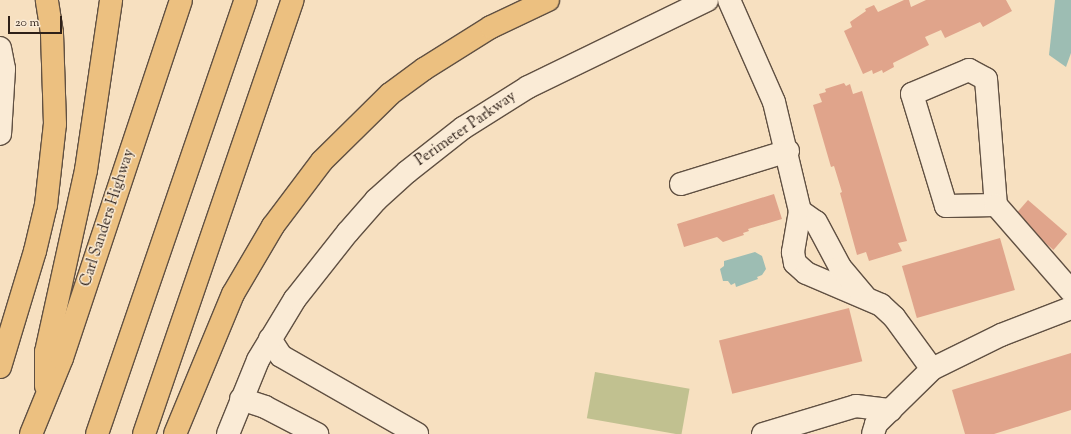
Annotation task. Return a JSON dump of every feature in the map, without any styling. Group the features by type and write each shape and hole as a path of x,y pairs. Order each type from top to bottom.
{"highway":[{"path":"0,367 35,251 46,198 55,124 52,34 47,0"},
{"path":"46,394 46,352 86,170 112,0"},
{"name":"Carl Sanders Highway","path":"31,434 46,394 62,358 181,0"},
{"path":"97,434 246,0"},
{"path":"144,434 293,0"},
{"path":"175,434 233,294 273,226 322,161 390,94 424,69 491,27 548,0"}],"street":[{"name":"Perimeter Parkway","path":"228,434 241,399 270,338 295,299 348,232 376,200 434,149 528,87 707,0"},
{"path":"729,0 774,102 788,151 798,220 793,252 795,263 821,268 865,297"},
{"path":"0,48 4,69 0,134"},
{"path":"996,205 946,206 912,94 969,70 986,79 996,205 1071,291"},
{"path":"681,184 788,151"},
{"path":"798,220 816,222 821,268 835,286 865,297 881,305 894,317 932,369"},
{"path":"873,434 876,424 932,369 1001,335 1071,308"},
{"path":"270,338 281,356 416,434"},
{"path":"241,399 265,407 317,434"},
{"path":"763,434 856,406 890,410"}],"green space":[{"path":"595,372 690,389 682,434 587,418"}],"water":[{"path":"1055,0 1071,0 1071,53 1066,67 1049,55"},
{"path":"755,252 762,256 766,269 762,275 757,277 758,279 736,287 735,283 731,285 728,281 723,281 720,269 724,266 724,261"}],"building":[{"path":"904,0 909,0 911,7 926,0 1006,0 1012,11 983,27 980,22 945,38 941,30 925,37 929,45 893,63 894,67 883,73 882,70 873,74 872,70 863,74 844,31 852,27 850,22 866,11 865,9 874,5 878,12"},
{"path":"844,83 846,86 850,84 853,94 862,91 907,241 898,243 902,251 869,261 866,252 857,255 840,193 842,192 834,166 831,167 813,105 822,102 819,94 826,92 825,89"},
{"path":"774,194 782,219 748,229 749,231 743,233 744,235 723,242 717,237 684,247 677,224"},
{"path":"1028,200 1067,234 1053,250 1014,216"},
{"path":"1000,238 1015,290 917,318 902,266"},
{"path":"849,308 862,361 732,394 719,340"},
{"path":"1071,353 1071,410 994,434 965,434 952,390"}]}
